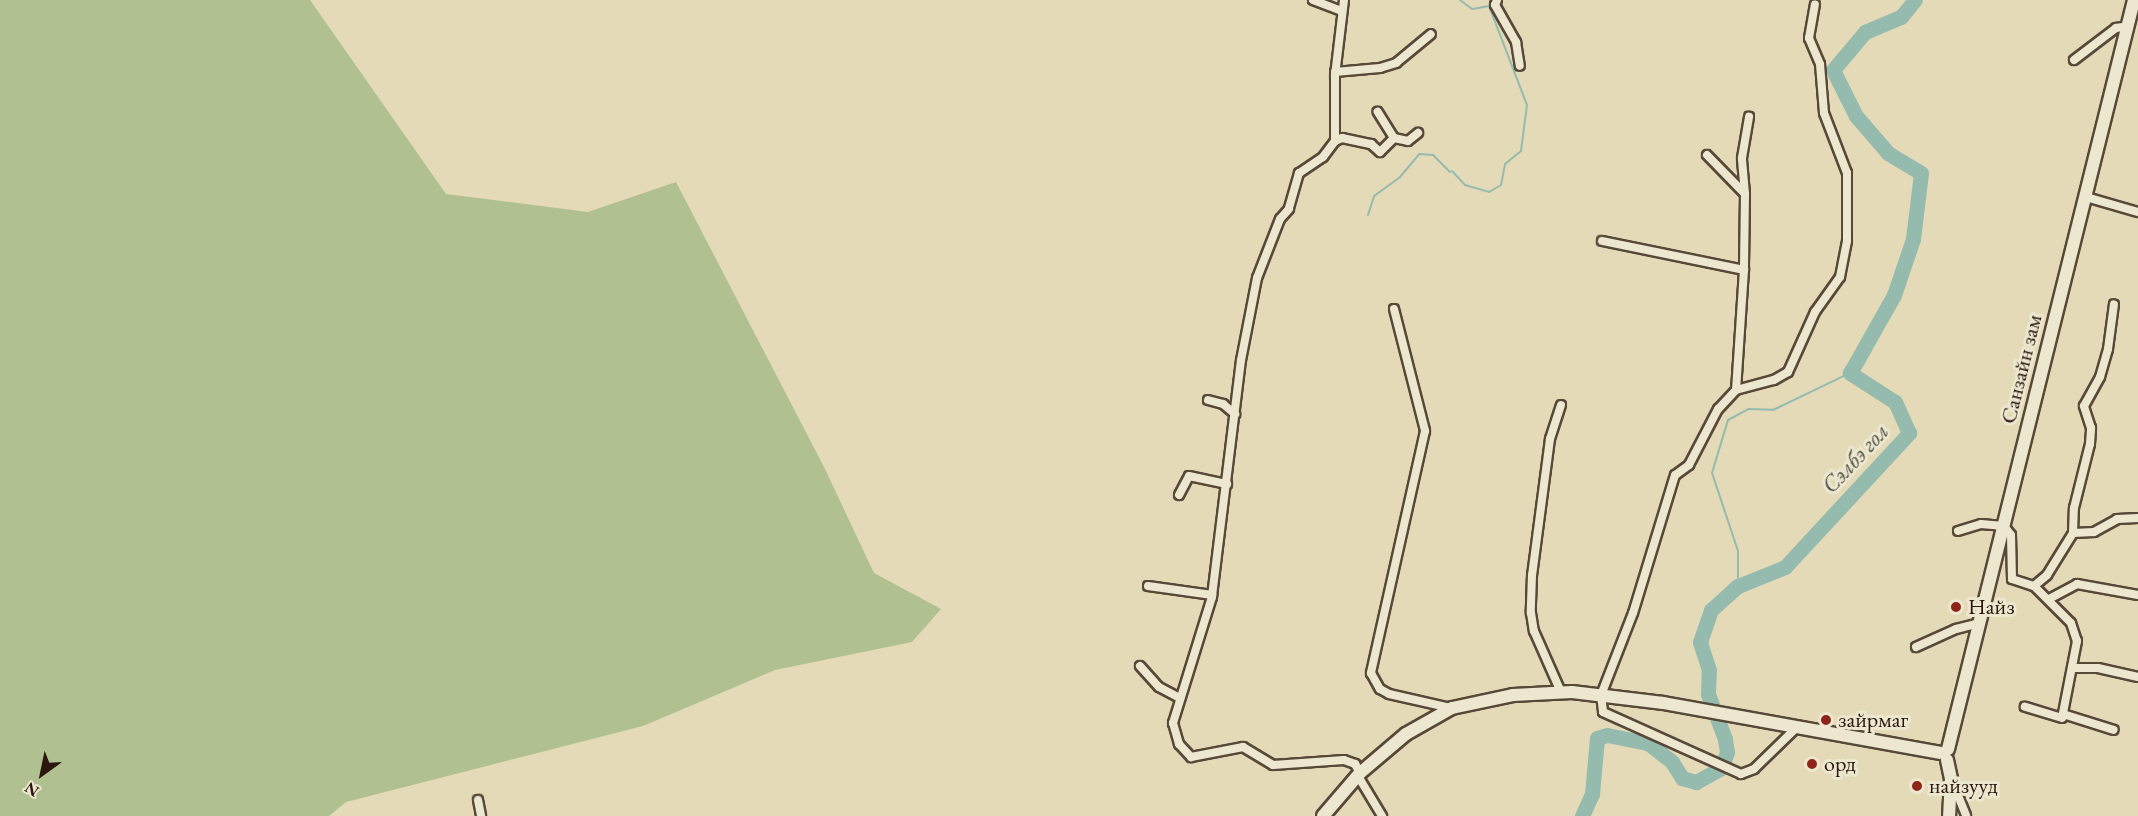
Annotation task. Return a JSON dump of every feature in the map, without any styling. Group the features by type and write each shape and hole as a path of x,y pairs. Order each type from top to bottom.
{"main road":[{"name":"Санзайн зам","path":"1945,754 1980,623 2134,0"},
{"path":"1323,816 1359,774 1406,734 1452,708 1513,695 1561,692 1663,703 1945,754 1951,779 1949,816"}],"street":[{"path":"1312,0 1342,11"},
{"path":"1335,141 1335,72 1344,0"},
{"path":"1497,0 1495,5 1516,42 1520,66"},
{"path":"1796,728 1754,769 1741,774 1607,716 1601,707 1601,695 1633,613 1675,475 1689,465 1718,409 1736,390 1774,380 1788,372 1815,312 1840,277 1847,241 1847,173 1824,113 1820,64 1809,38 1815,5"},
{"path":"2074,60 2116,28 2128,26"},
{"path":"1335,72 1380,68 1396,63 1431,34"},
{"path":"1378,112 1394,138 1408,141 1418,133"},
{"path":"1736,390 1744,270 1745,194 1742,158 1749,117"},
{"path":"1382,816 1355,764 1344,760 1273,765 1243,747 1191,757 1179,744 1173,723 1212,595 1235,414 1257,278 1280,219 1289,209 1299,173 1323,157 1335,141 1342,138 1371,144 1380,152 1394,138"},
{"path":"1707,155 1745,194"},
{"path":"2086,197 2138,212"},
{"path":"1602,241 1744,270"},
{"path":"2034,586 2047,575 2073,533 2074,508 2090,444 2091,428 2084,406 2105,359 2114,304"},
{"path":"1394,309 1425,431 1371,673 1380,689 1389,694 1452,708"},
{"path":"1208,400 1220,403 1235,414"},
{"path":"1561,405 1550,439 1532,575 1532,613 1534,631 1561,692"},
{"path":"1179,495 1189,476 1227,484"},
{"path":"2073,533 2094,532 2117,519 2138,518"},
{"path":"1958,531 1982,524 2004,526 2011,535 2012,579 2034,586 2049,598 2072,623 2077,641 2062,718 2025,707"},
{"path":"2049,598 2077,584 2138,595"},
{"path":"1148,586 1212,595"},
{"path":"1916,647 1980,623"},
{"path":"1140,666 1159,687 1180,698"},
{"path":"2072,668 2098,668 2138,677"},
{"path":"2063,714 2114,730"},
{"path":"1951,779 1966,816"},
{"path":"478,800 481,816"}],"green space":[{"path":"0,0 310,0 446,194 588,212 676,182 824,467 874,573 941,609 912,642 775,670 643,726 346,802 329,816 0,816"}],"waterway":[{"path":"1452,171 1465,185 1489,192 1501,185 1505,164 1521,151 1527,105 1489,6 1472,9 1460,0"},
{"name":"Сэлбэ гол","path":"1582,816 1592,794 1597,738 1607,735 1648,743 1672,762 1682,778 1696,782 1721,768 1727,752 1725,739 1708,694 1709,670 1700,642 1711,610 1738,586 1785,567 1909,433 1895,402 1850,373 1894,295 1913,239 1921,173 1888,153 1856,116 1833,70 1865,32 1901,17 1915,0"},
{"path":"1368,215 1374,196 1400,177 1419,154 1433,155 1450,172"},
{"path":"1738,586 1738,551 1712,473 1728,420 1749,409 1773,410 1850,373"}],"place":[{"name":"Найз","path":"1956,607"},
{"name":"зайрмаг","path":"1826,720"},
{"name":"орд","path":"1812,764"},
{"name":"найзууд","path":"1917,786"}]}
